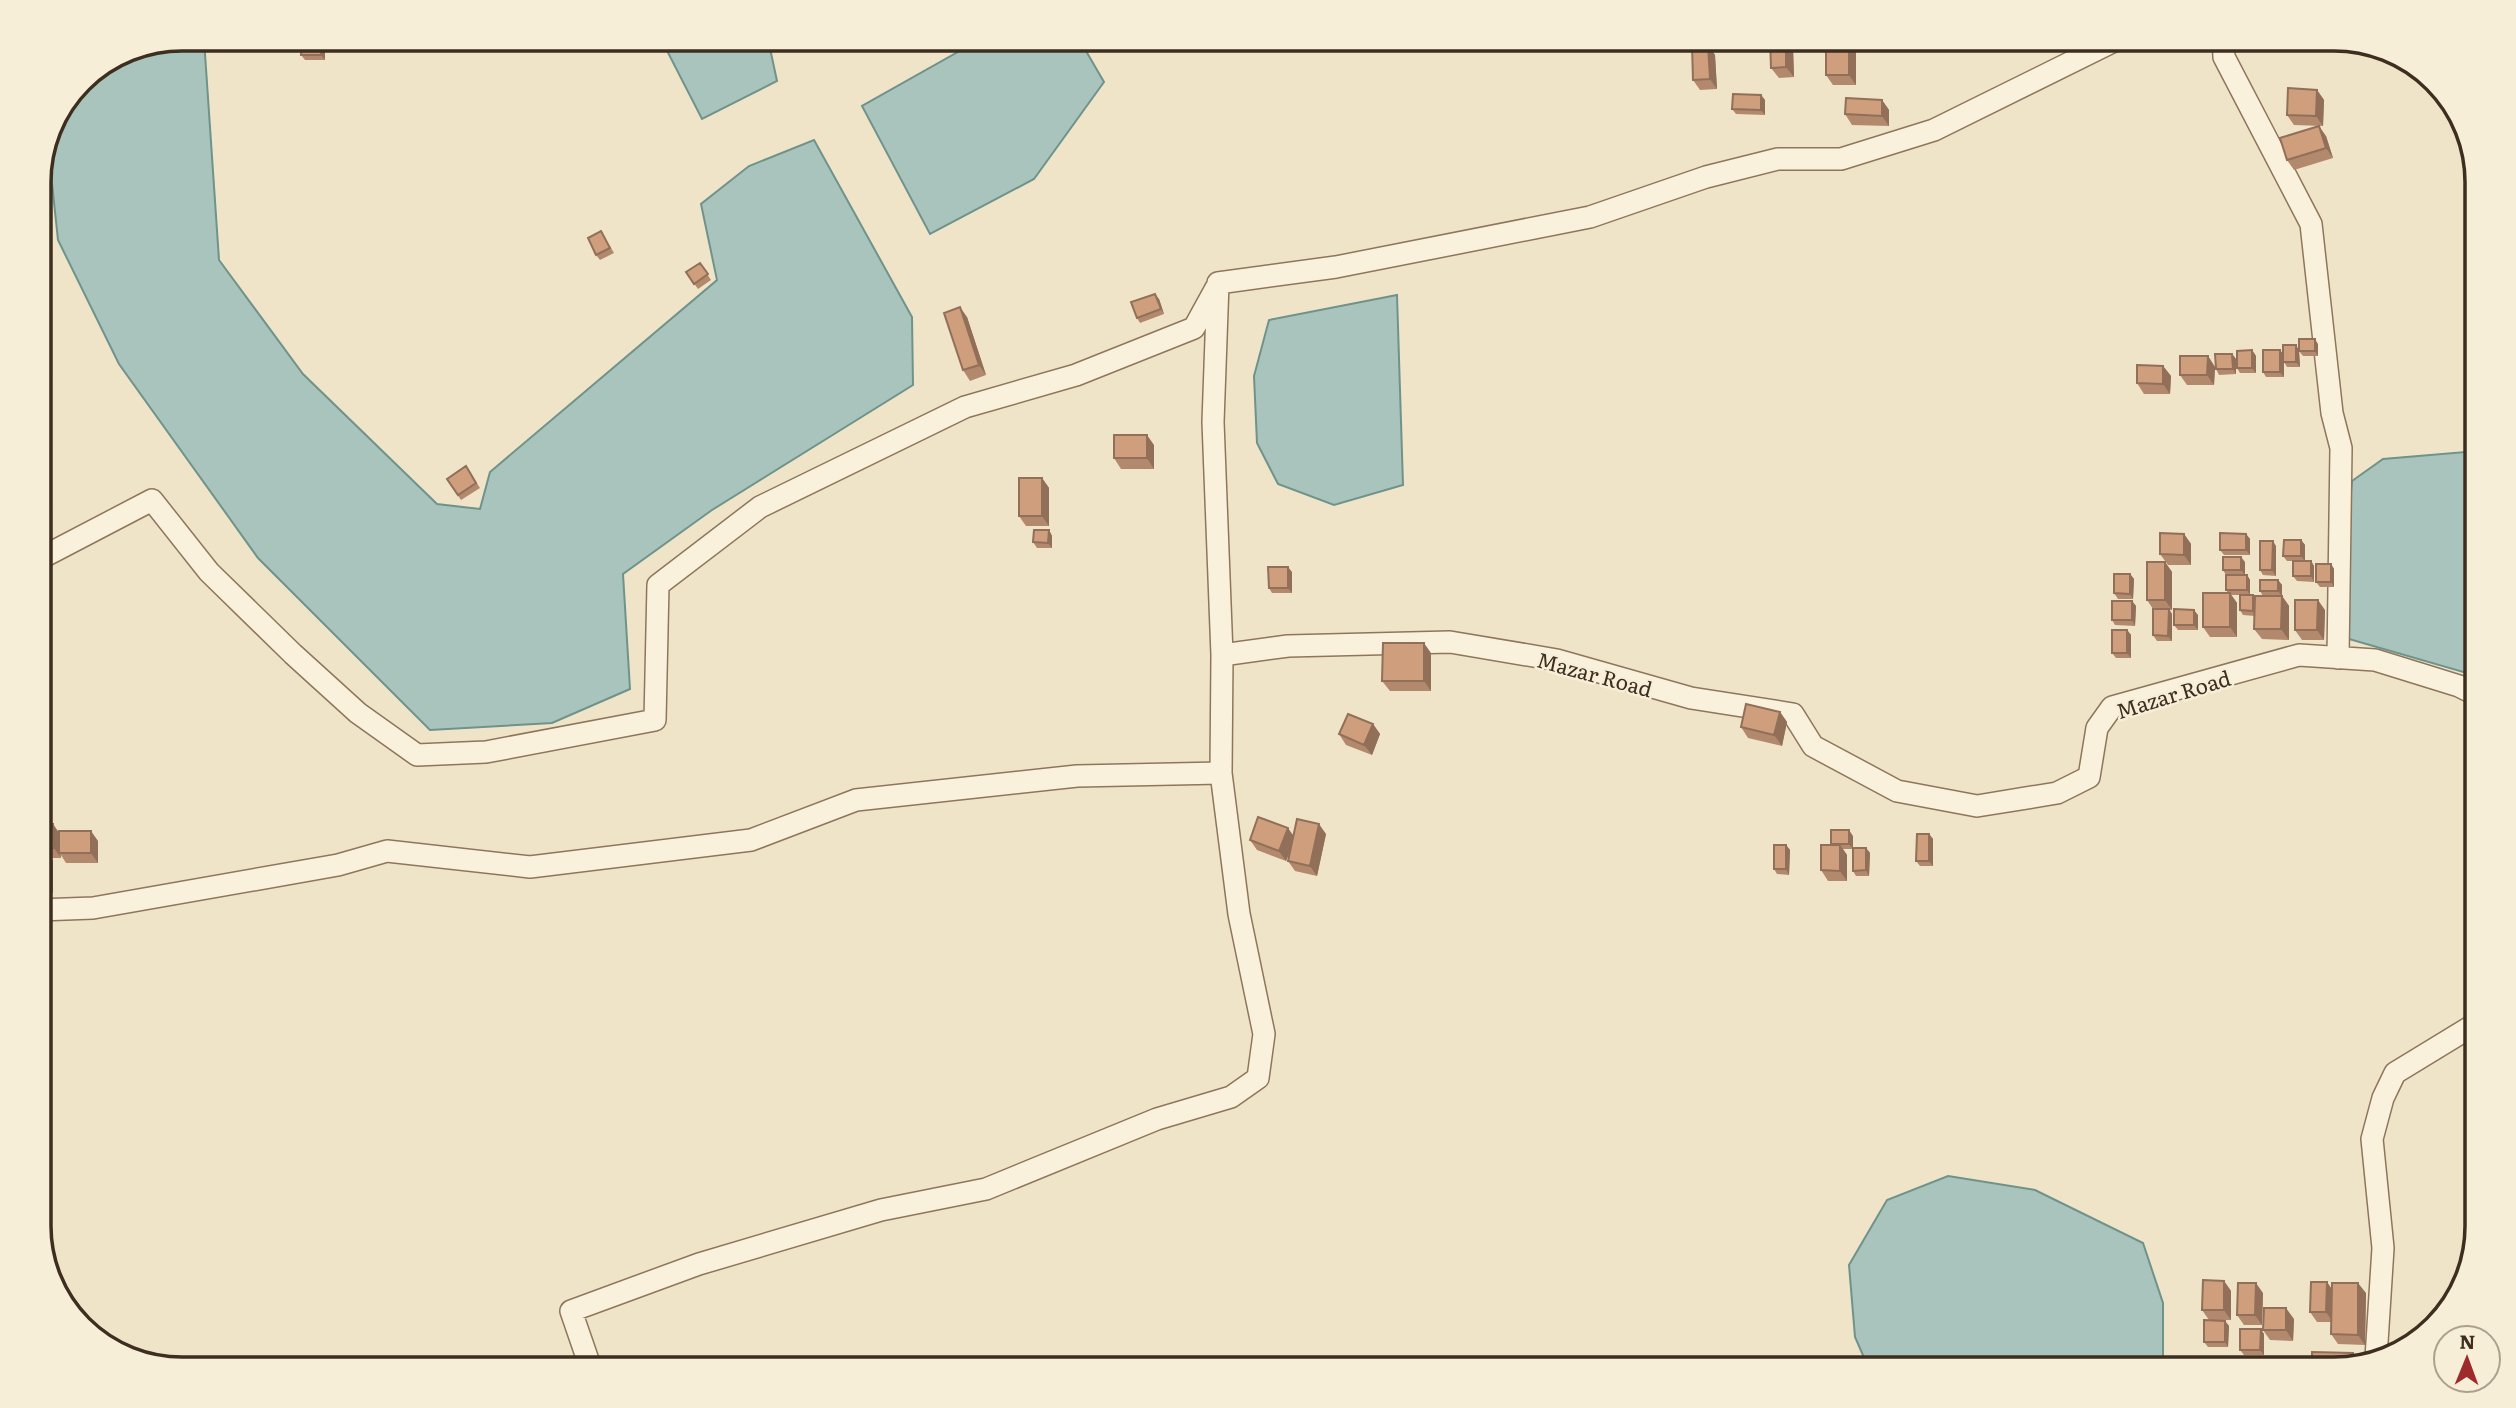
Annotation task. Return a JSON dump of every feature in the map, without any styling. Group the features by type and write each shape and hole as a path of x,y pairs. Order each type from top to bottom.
{"street":[{"path":"1218,283 1336,267 1578,220 1706,177 1778,159 1841,159 1934,130 2094,51"},
{"path":"2224,51 2224,57 2311,224 2332,413 2341,448 2338,658"},
{"path":"51,553 152,500 209,572 293,654 358,713 417,755 486,752 655,720 658,585 695,553 760,507 964,407 1076,375 1194,328 1218,283"},
{"path":"587,1357 571,1311 699,1264 881,1210 986,1189 1157,1119 1231,1097 1258,1078 1264,1034 1239,914 1221,773 1222,655 1213,422 1218,283"},
{"name":"Mazar Road","path":"1222,655 1288,646 1450,642 1557,660 1691,698 1793,714 1813,746 1897,791 1977,806 2057,793 2089,777 2096,728 2112,707 2299,655 2375,660 2465,689"},
{"path":"51,910 93,908 338,864 387,851 530,867 751,840 856,800 1077,776 1221,773"},
{"path":"2377,1350 2384,1248 2372,1139 2383,1098 2395,1073 2465,1030"}],"water":[{"path":"205,51 219,260 303,374 437,504 480,509 490,472 717,280 701,204 749,166 814,140 912,317 913,385 712,510 623,574 630,689 552,723 430,730 258,558 119,364 58,240 52,164 61,131 78,102 95,83 131,61 156,53"},
{"path":"667,51 771,51 777,81 702,119"},
{"path":"960,51 1086,51 1104,82 1034,179 930,234 862,106"},
{"path":"1397,295 1403,485 1334,505 1278,484 1257,443 1254,376 1269,320"},
{"path":"2465,452 2465,673 2349,639 2347,534 2352,481 2383,459"},
{"path":"1948,1176 2035,1190 2143,1243 2163,1303 2163,1357 1864,1357 1855,1337 1849,1265 1887,1200"}],"building":[{"path":"301,51 321,51 321,55 301,55"},
{"path":"1692,51 1708,51 1710,79 1693,80"},
{"path":"1770,51 1786,51 1786,67 1771,68"},
{"path":"1826,51 1849,51 1849,75 1826,75"},
{"path":"2288,88 2317,90 2316,116 2287,115"},
{"path":"1733,94 1761,95 1761,110 1732,109"},
{"path":"1846,98 1882,100 1882,116 1845,114"},
{"path":"2319,126 2326,148 2287,160 2280,138"},
{"path":"601,231 610,248 596,255 588,238"},
{"path":"700,263 708,274 694,284 686,272"},
{"path":"1155,294 1161,309 1137,318 1131,302"},
{"path":"960,307 979,365 963,370 944,313"},
{"path":"2299,339 2315,339 2315,351 2299,351"},
{"path":"2283,345 2296,345 2296,362 2283,362"},
{"path":"2252,350 2252,368 2237,368 2237,351"},
{"path":"2263,350 2280,350 2280,372 2263,372"},
{"path":"2215,354 2232,354 2233,369 2216,369"},
{"path":"2180,356 2208,356 2207,375 2180,375"},
{"path":"2137,365 2163,366 2163,384 2137,383"},
{"path":"1114,435 1147,435 1147,458 1114,458"},
{"path":"466,466 476,483 458,495 447,479"},
{"path":"1019,478 1042,478 1042,516 1019,516"},
{"path":"1034,530 1049,530 1048,543 1033,542"},
{"path":"2160,533 2184,534 2184,555 2160,554"},
{"path":"2220,533 2246,534 2246,550 2220,550"},
{"path":"2284,540 2301,540 2301,556 2283,556"},
{"path":"2260,541 2273,541 2272,570 2260,570"},
{"path":"2223,557 2241,557 2241,570 2223,570"},
{"path":"2293,561 2311,561 2311,576 2293,576"},
{"path":"2147,562 2165,562 2165,600 2147,600"},
{"path":"2316,564 2331,564 2331,582 2316,582"},
{"path":"1268,567 1288,567 1288,588 1269,588"},
{"path":"2114,574 2130,574 2130,594 2114,593"},
{"path":"2226,575 2247,575 2247,590 2226,590"},
{"path":"2260,580 2278,580 2278,591 2260,591"},
{"path":"2203,593 2230,593 2230,627 2203,627"},
{"path":"2240,595 2253,595 2253,611 2240,610"},
{"path":"2255,596 2282,596 2281,629 2254,629"},
{"path":"2295,600 2318,600 2317,630 2295,630"},
{"path":"2112,601 2132,601 2132,620 2112,620"},
{"path":"2153,609 2169,609 2168,636 2153,635"},
{"path":"2174,609 2194,610 2194,625 2174,625"},
{"path":"2112,630 2127,630 2127,653 2112,653"},
{"path":"1383,643 1424,643 1424,681 1382,681"},
{"path":"1746,704 1780,712 1774,735 1741,727"},
{"path":"1348,714 1373,724 1364,745 1339,734"},
{"path":"1258,817 1288,828 1279,851 1250,840"},
{"path":"1297,819 1319,824 1310,866 1288,861"},
{"path":"51,824 53,824 54,848 51,848"},
{"path":"1831,830 1849,830 1849,844 1831,844"},
{"path":"59,831 91,831 91,853 59,853"},
{"path":"1917,834 1929,834 1929,861 1916,861"},
{"path":"1774,845 1786,845 1786,869 1774,869"},
{"path":"1821,845 1840,845 1840,871 1821,870"},
{"path":"1853,848 1866,848 1866,870 1853,871"},
{"path":"2203,1280 2224,1281 2224,1310 2202,1310"},
{"path":"2311,1282 2327,1282 2326,1312 2310,1312"},
{"path":"2238,1283 2256,1283 2255,1315 2237,1315"},
{"path":"2332,1283 2358,1283 2358,1335 2331,1334"},
{"path":"2264,1308 2286,1308 2286,1330 2263,1330"},
{"path":"2204,1320 2225,1321 2225,1342 2204,1342"},
{"path":"2240,1329 2261,1329 2260,1350 2240,1350"},
{"path":"2312,1352 2353,1353 2352,1356 2312,1357"}]}
